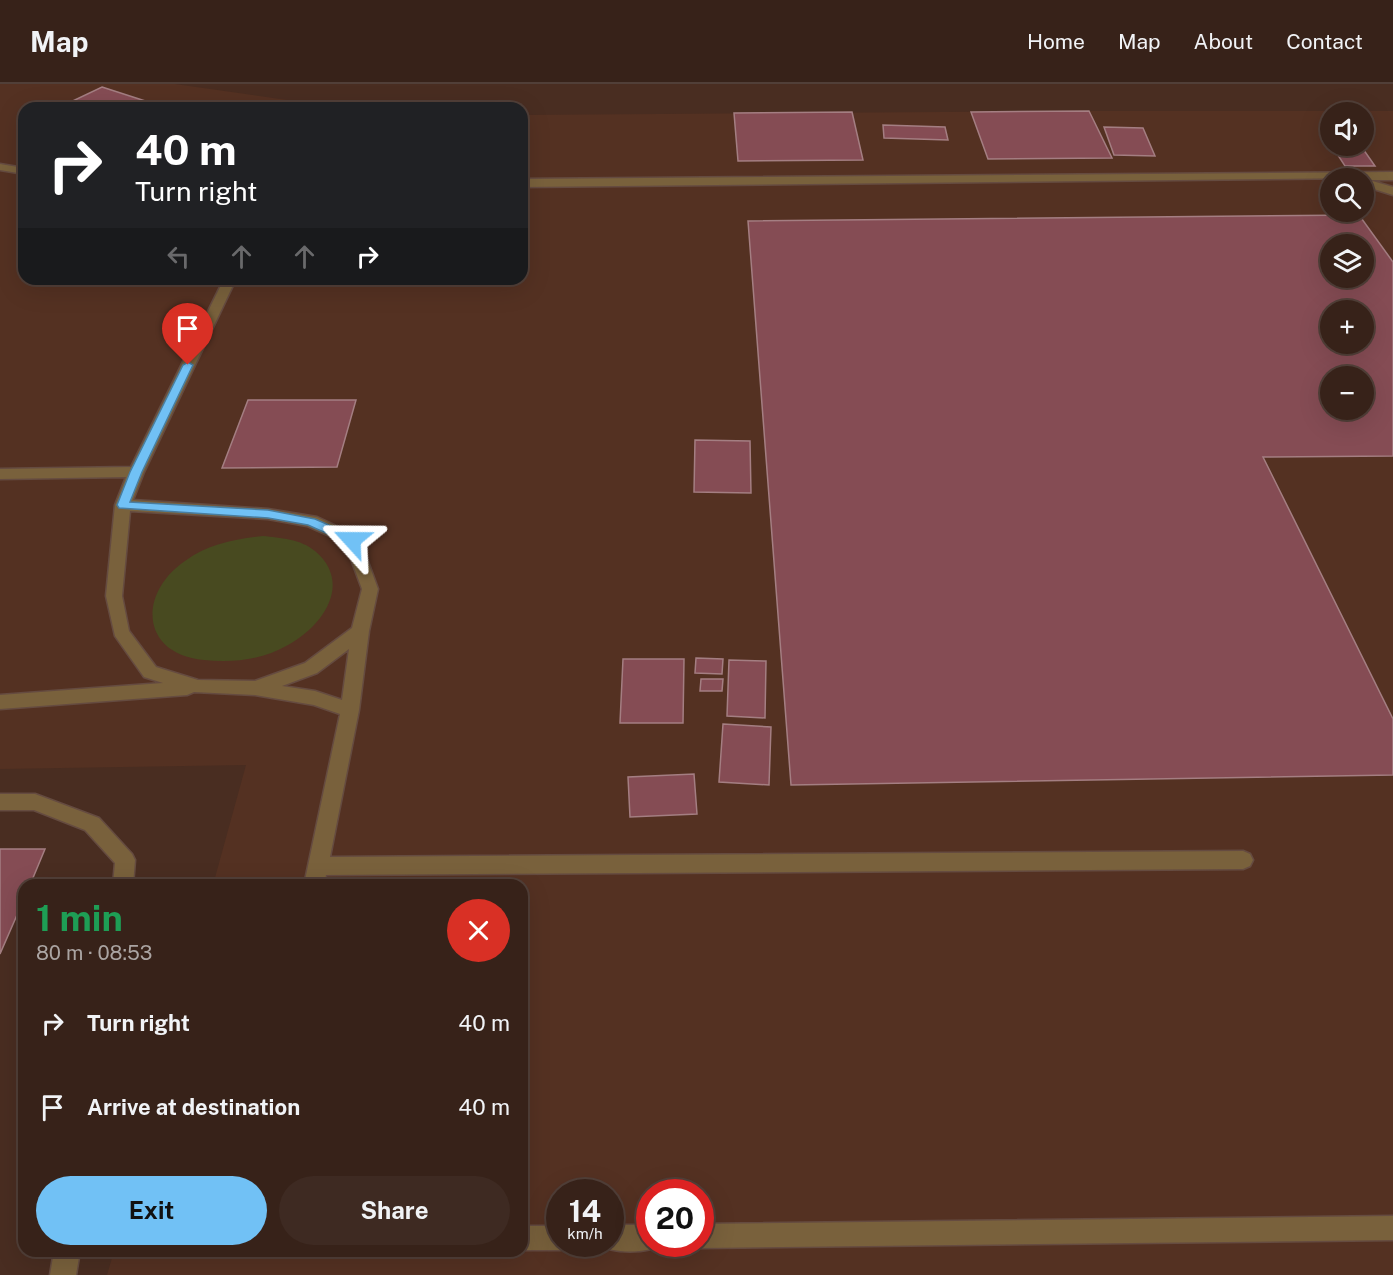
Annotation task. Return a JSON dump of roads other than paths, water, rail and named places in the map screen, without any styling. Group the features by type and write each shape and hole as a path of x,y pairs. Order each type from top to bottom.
{"street":[{"path":"0,167 18,170"},
{"path":"528,183 1393,176"},
{"path":"1374,185 1393,191"},
{"path":"198,687 150,672 121,632 114,596 123,505 136,472 227,285"},
{"path":"0,474 136,472"},
{"path":"123,505 268,514 311,521 352,540 369,589 360,631 350,710 316,875 1243,860"},
{"path":"256,688 311,669 360,631"},
{"path":"0,702 198,687 256,688 315,698 350,710"},
{"path":"0,802 35,802 92,824 125,860 123,879"},
{"path":"714,1236 1393,1228"},
{"path":"528,1238 546,1238"},
{"path":"63,1275 66,1257"}]}
